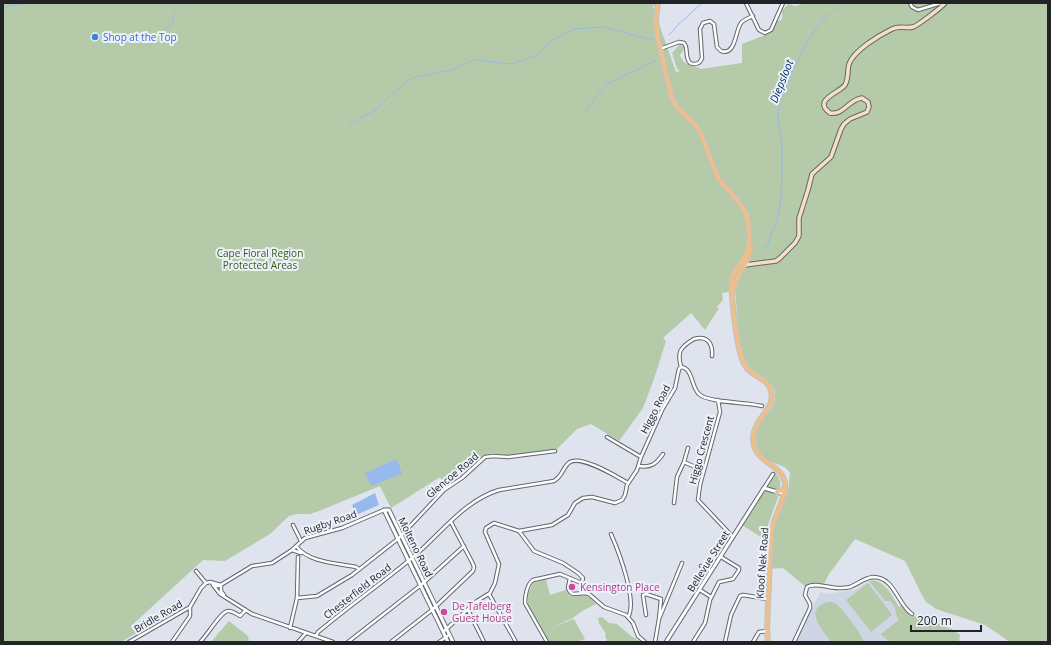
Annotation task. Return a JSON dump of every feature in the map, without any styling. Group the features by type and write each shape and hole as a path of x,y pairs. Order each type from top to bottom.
{"main road":[{"path":"658,3 656,28 669,89 674,102 701,134 718,178 740,204 751,226 752,238 749,256 734,285 733,302"},
{"path":"737,268 745,265 777,261 796,243 799,236 799,218 811,175 831,157 841,129 845,123 850,119 865,114 868,111 868,102 862,98 857,99 836,113 828,112 824,107 824,102 827,98 841,89 846,83 849,64 852,59 863,47 886,32 897,27 912,28 917,26 944,3"},
{"path":"746,215 750,231 749,242 746,253 732,276 731,281 736,331 743,362 750,371 767,382 772,392 771,404 758,421 753,436 754,445 760,457 784,479 785,488 777,492"},
{"path":"737,268 740,269 741,272"},
{"path":"732,276 735,278 738,277"},
{"name":"Kloof Nek Road","path":"768,642 767,631 771,529 785,488"}],"street":[{"path":"746,3 760,31 767,33 771,30 783,3"},
{"path":"910,3 912,7 918,10 944,3"},
{"path":"660,49 679,42 684,43 686,46 687,59 690,63 696,64 702,60 700,29 703,23 707,21 714,24 718,49 722,52 726,52 732,47 741,23 753,16"},
{"name":"Higgo Road","path":"519,532 554,524 568,515 575,503 583,498 592,497 611,502 619,502 624,496 628,483 639,466 641,457 663,408 678,381 679,369 681,367 678,357 680,351 694,339 699,338 709,340 712,356"},
{"path":"681,367 688,370 695,389 699,395 718,400 762,406"},
{"name":"Higgo Crescent","path":"718,400 720,412 699,488 699,501 733,537"},
{"path":"607,437 641,457"},
{"path":"674,503 678,475 688,448"},
{"name":"Glencoe Road","path":"297,598 317,596 350,576 399,538 444,490 462,478 485,457 508,457 555,451"},
{"path":"639,466 652,466 662,454"},
{"name":"Chesterfield Road","path":"316,636 319,631 409,560 467,507 496,491 554,481 561,477 568,464 572,461 588,463 628,483"},
{"path":"684,462 692,466 702,476"},
{"name":"Bellevue Street","path":"666,642 773,474"},
{"path":"764,488 784,494"},
{"name":"Molteno Road","path":"384,510 389,510 399,538 408,547 452,642"},
{"name":"Rugby Road","path":"221,585 252,566 271,564 310,536 342,528 384,510"},
{"path":"391,642 432,610 473,571 474,566 451,522"},
{"path":"443,632 477,601 489,594 495,583 499,564 485,534 485,529 496,523 519,532 534,551 563,563 578,573 584,580 580,583 559,574 533,580 530,583 525,597 525,603 547,642"},
{"path":"293,525 301,541"},
{"name":"Molteno Road","path":"394,525 401,535 404,549 448,642"},
{"path":"611,534 626,574 632,607 628,617"},
{"path":"296,546 303,553"},
{"path":"348,642 421,585 464,546"},
{"path":"404,549 408,547"},
{"path":"292,550 303,553 312,558 356,567 359,569"},
{"path":"290,628 297,598 298,557"},
{"path":"693,642 705,624 711,597 719,582 733,579 740,570 721,557"},
{"path":"655,642 660,619 682,563"},
{"path":"701,566 712,571"},
{"path":"413,569 417,567"},
{"path":"196,571 206,583 212,583 216,586 221,585 221,591 226,597"},
{"path":"570,578 568,588 572,593 589,594 604,607 628,617 633,622 638,635 646,642"},
{"path":"794,642 810,608 805,592 807,587 812,585 844,588 850,587 867,578 879,578 889,584 912,614"},
{"name":"Bridle Road","path":"129,642 190,607 201,588 206,583"},
{"path":"212,583 216,590 253,615 333,642"},
{"path":"700,590 711,597"},
{"path":"489,594 516,642"},
{"path":"646,615 643,595 646,594 661,599 660,619"},
{"path":"725,642 731,615 740,596 743,594 768,599"},
{"path":"427,599 431,597"},
{"path":"172,642 190,616 190,607"},
{"path":"200,642 224,613 230,611 240,616 246,610"},
{"path":"468,610 484,642"},
{"path":"753,642 759,632 767,631"},
{"path":"298,642 306,633"},
{"path":"439,642 449,635"}],"shaded area":[{"path":"869,581 885,601 890,601 895,606 897,618 899,620 880,633 890,642 796,642 820,592 826,594 855,590"}],"green space":[{"name":"Cape Floral Region Protected Areas","path":"3,3 657,3 653,7 676,72 680,71 677,69 672,53 680,44 684,47 680,55 684,62 701,69 742,63 742,44 772,32 777,20 780,21 782,19 782,11 788,4 795,6 806,3 1048,3 1048,642 1010,642 985,625 936,609 926,602 905,561 855,539 829,574 824,584 812,583 806,587 783,568 770,569 774,528 788,492 790,473 784,467 762,455 756,441 756,433 759,426 772,408 775,394 770,383 748,366 742,354 735,291 722,293 723,300 716,308 719,308 705,330 691,313 663,338 666,341 643,408 619,441 591,424 577,429 557,449 507,456 492,453 482,456 445,486 440,477 391,508 380,486 310,514 296,514 289,516 270,534 225,561 203,560 131,626 132,629 138,632 121,642 3,642"},
{"path":"775,473 780,480 779,490 767,486"},
{"path":"765,491 777,494 778,497 768,525 767,541 742,525 749,514 753,511"},
{"path":"546,579 550,595 566,590 572,596 589,597 596,604 582,611 573,618 553,627 574,619 585,639 577,642 549,642 528,605 528,595 533,583"},
{"path":"873,580 886,587 899,607 902,605 911,617 912,615 952,629 960,635 959,642 890,642 880,634 899,620 890,601 885,601 869,581"},
{"path":"868,583 892,615 871,632 846,600"},
{"path":"828,602 835,603 840,607 856,628 864,642 831,642 820,626 815,615 816,610 820,605"},
{"path":"602,617 609,623 617,624 641,642 605,642 607,641 605,636 606,634 599,623 598,618"},
{"path":"229,621 248,636 249,642 211,642"}],"water":[{"path":"397,459 402,474 371,486 365,473"},
{"path":"375,493 379,505 356,515 352,505"}],"waterway":[{"path":"3,8 24,3"},
{"path":"162,32 173,23 175,11 184,3"},
{"path":"669,35 702,3"},
{"name":"Diepsloot","path":"763,249 766,245 768,245 778,216 781,199 782,146 778,117 781,99 797,63 816,28 826,17 844,3"},
{"path":"349,127 352,123 374,111 412,78 451,70 477,59 512,64 537,55 553,40 574,29 603,27 653,40"},
{"path":"586,110 607,84 655,61"},
{"path":"3,636 9,642"}],"place":[{"name":"Shop at the Top","path":"95,37"},
{"name":"Kensington Place","path":"572,587"},
{"name":"De Tafelberg Guest House","path":"444,612"}]}
